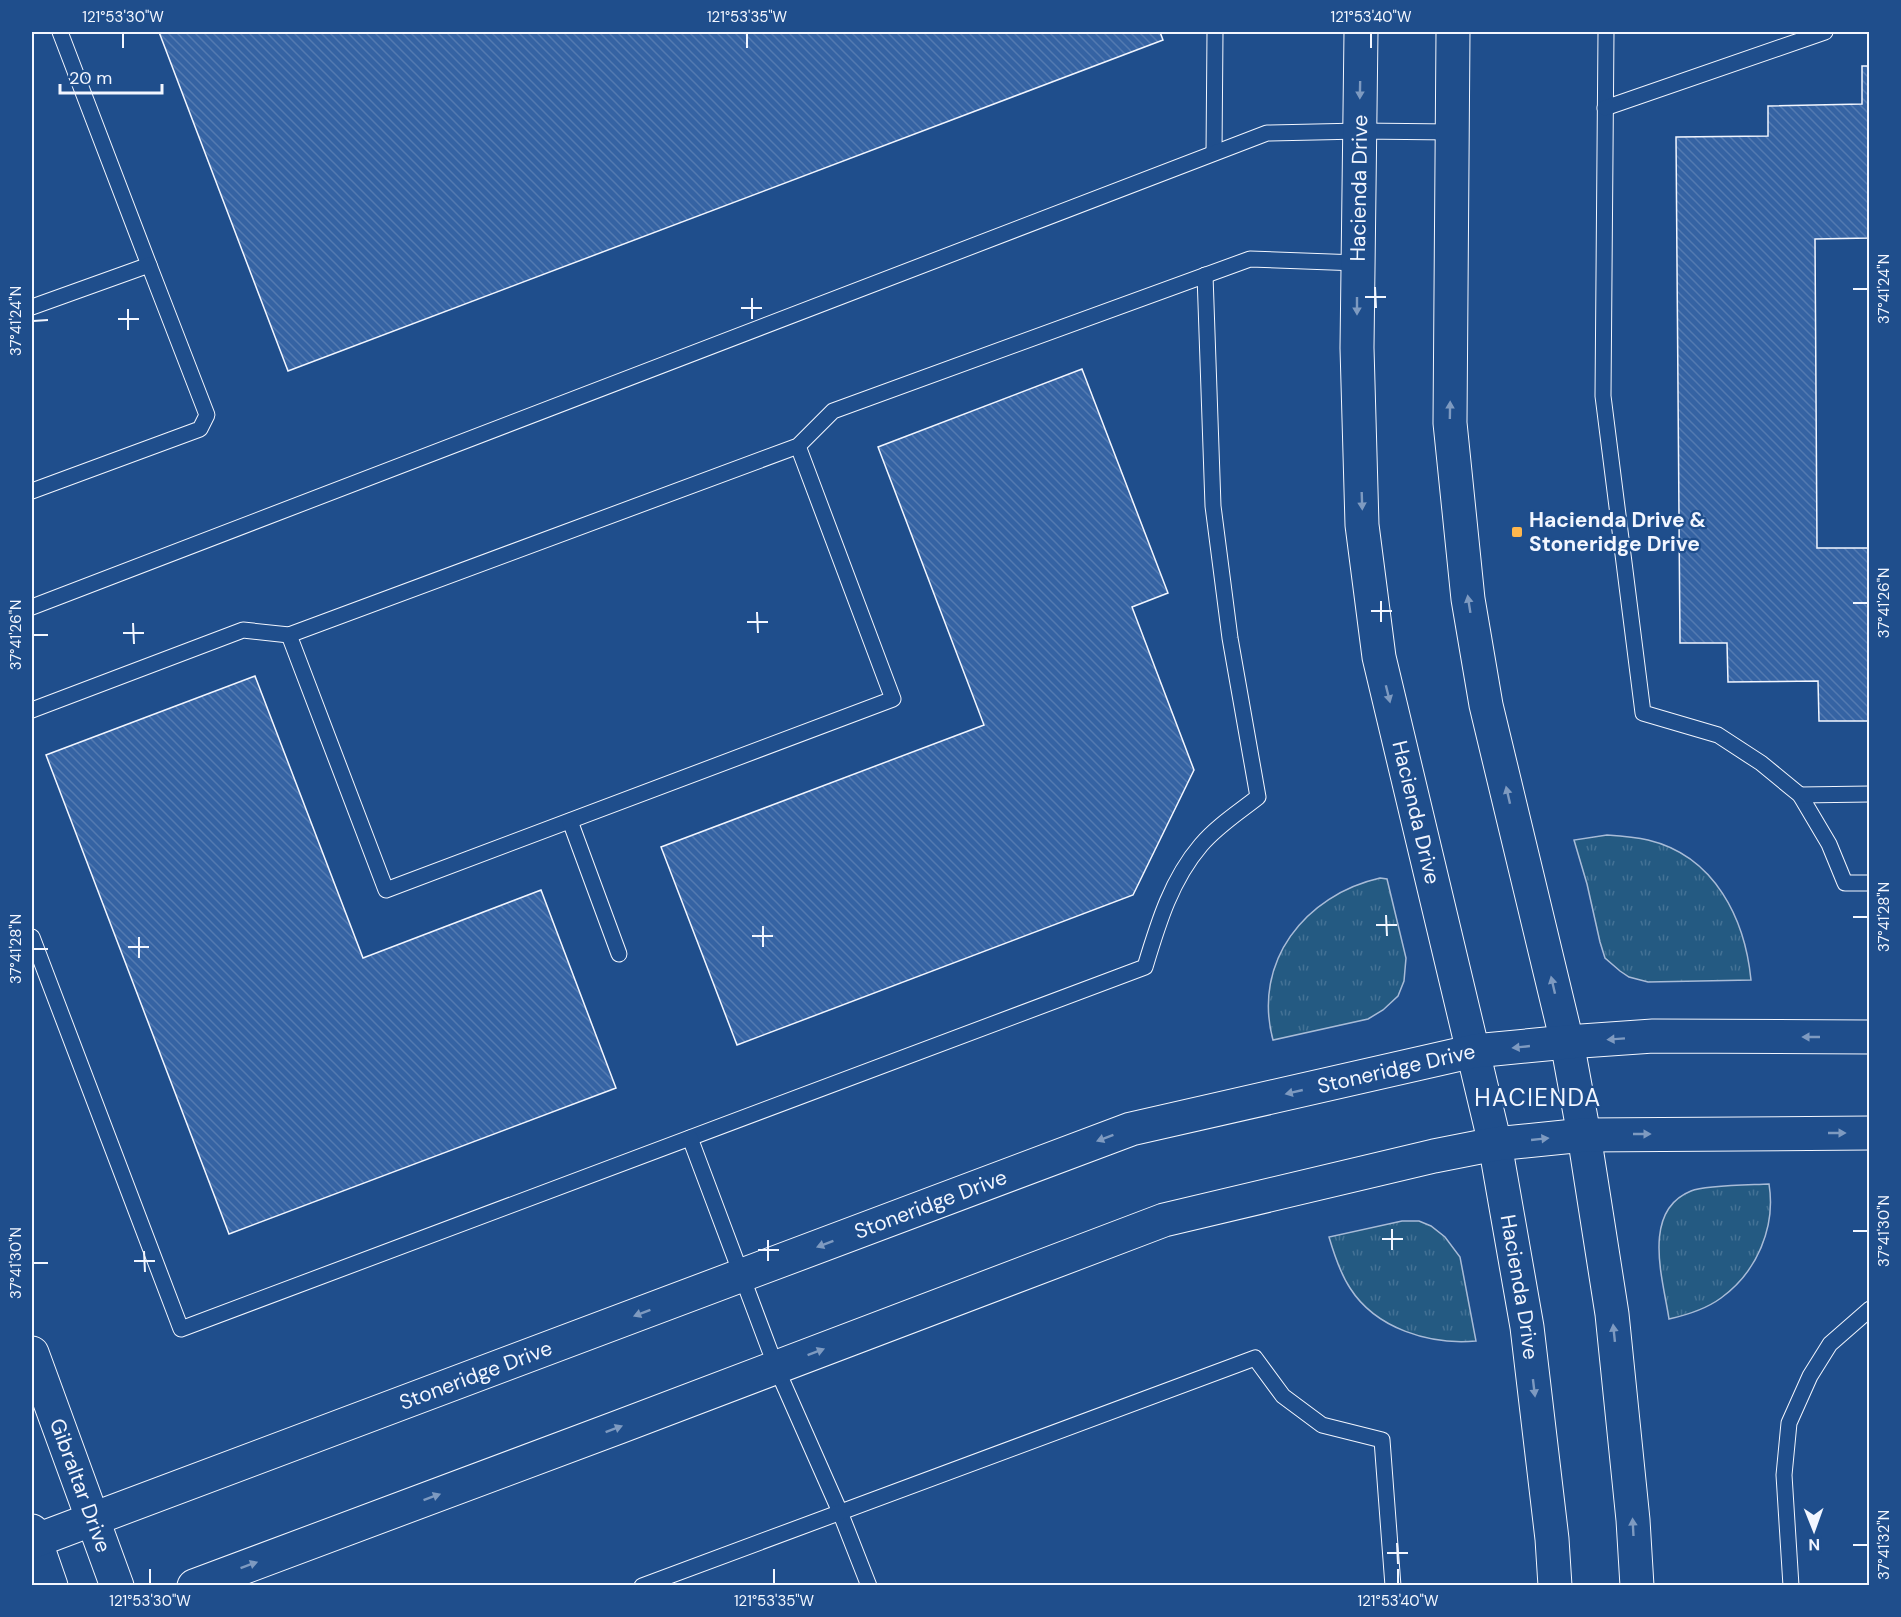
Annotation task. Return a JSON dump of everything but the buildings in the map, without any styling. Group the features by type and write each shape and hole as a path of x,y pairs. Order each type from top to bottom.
{"main road":[{"name":"Hacienda Drive","path":"1361,32 1357,348 1362,525 1379,657 1495,1144 1527,1327 1552,1539 1555,1586"},
{"path":"1453,32 1450,423 1468,599 1486,705 1567,1042 1584,1135 1612,1314 1633,1520 1637,1586"},
{"name":"Stoneridge Drive","path":"33,1538 93,1519 1131,1129 1474,1052 1653,1036 1869,1037"},
{"path":"194,1586 1164,1220 1434,1156 1495,1144 1584,1135 1869,1133"},
{"name":"Gibraltar Drive","path":"32,1353 117,1586"},
{"path":"33,1538 51,1586"}],"lane":[{"path":"32,491 200,429 207,415 60,32"},
{"path":"1214,153 1215,32"},
{"path":"1606,32 1603,396 1643,713 1718,735 1761,763 1800,795 1829,844 1845,883 1869,883"},
{"path":"1605,108 1825,32"},
{"path":"32,607 1267,133 1452,132"},
{"path":"32,710 243,630 289,635 798,446 833,411 1250,259 1358,262"},
{"path":"32,307 149,265"},
{"path":"32,937 181,1329 1144,967 1158,924 1177,880 1201,845 1258,797 1230,638 1213,506 1205,275"},
{"path":"289,635 386,890 893,699 798,446"},
{"path":"1800,795 1869,794"},
{"path":"570,821 619,954"},
{"path":"690,1137 776,1367 840,1512 869,1586"},
{"path":"1791,1586 1784,1475 1789,1423 1810,1376 1830,1344 1869,1309"},
{"path":"642,1586 1255,1358 1283,1396 1322,1425 1382,1440 1393,1586"}],"green space":[{"path":"1607,835 1648,840 1671,848 1692,860 1708,875 1722,893 1733,913 1748,957 1751,980 1648,982 1629,977 1605,958 1574,840"},
{"path":"1380,878 1387,879 1406,958 1404,981 1398,996 1383,1010 1368,1019 1273,1040 1268,1011 1270,984 1278,959 1290,936 1308,916 1329,900 1353,887"},
{"path":"1769,1184 1770,1216 1766,1232 1754,1262 1745,1275 1715,1302 1683,1316 1669,1319 1659,1248 1660,1230 1666,1214 1675,1201 1698,1189"},
{"path":"1402,1221 1419,1221 1431,1226 1445,1237 1460,1257 1476,1341 1458,1342 1423,1337 1389,1324 1361,1302 1350,1288 1340,1270 1329,1237"}],"place":[{"name":"Hacienda Drive & Stoneridge Drive","path":"1517,532"}],"district":[{"name":"HACIENDA","path":"1538,1097"}]}
